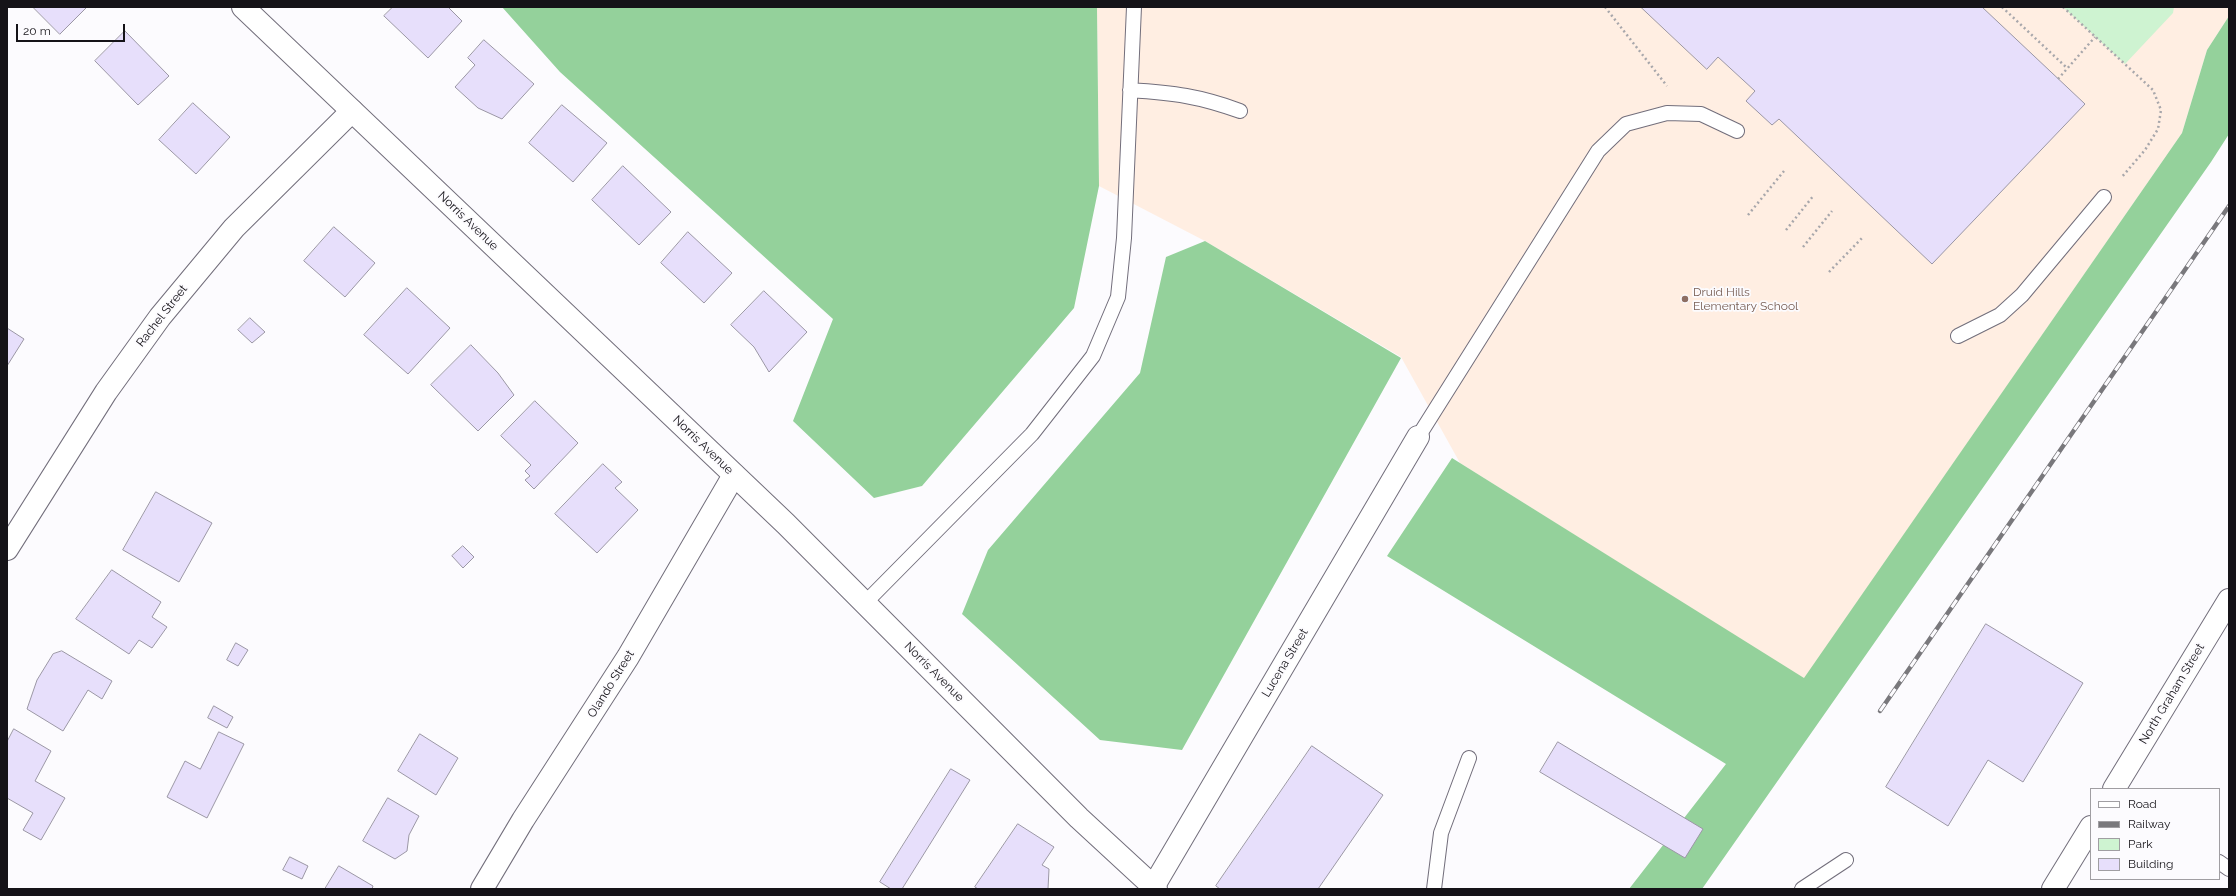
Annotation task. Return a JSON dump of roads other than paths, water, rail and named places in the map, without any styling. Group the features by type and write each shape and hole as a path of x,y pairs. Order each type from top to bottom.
{"street":[{"name":"Norris Avenue","path":"243,7 786,524 1079,818 1154,888"},
{"name":"Rachel Street","path":"7,549 106,392 160,317 234,228 352,111"},
{"name":"Lucena Street","path":"1154,888 1418,437"},
{"name":"Olando Street","path":"482,889 523,820 628,657 734,475"},
{"name":"North Graham Street","path":"2115,788 2226,610"},
{"path":"2053,889 2090,829"}],"lane":[{"path":"865,603 1032,434 1093,356 1118,297 1124,238 1134,7"},
{"path":"1130,90 1176,93 1207,99 1240,111"},
{"path":"1418,437 1598,151 1626,124 1667,113 1700,114 1737,131"},
{"path":"1958,336 2000,315 2022,295 2104,197"},
{"path":"1434,889 1441,833 1469,758"},
{"path":"1802,889 1846,860"},
{"path":"2220,863 2229,869"}],"railway":[{"path":"1880,711 2229,206"}],"place":[{"name":"Druid Hills Elementary School","path":"1685,299"}]}
